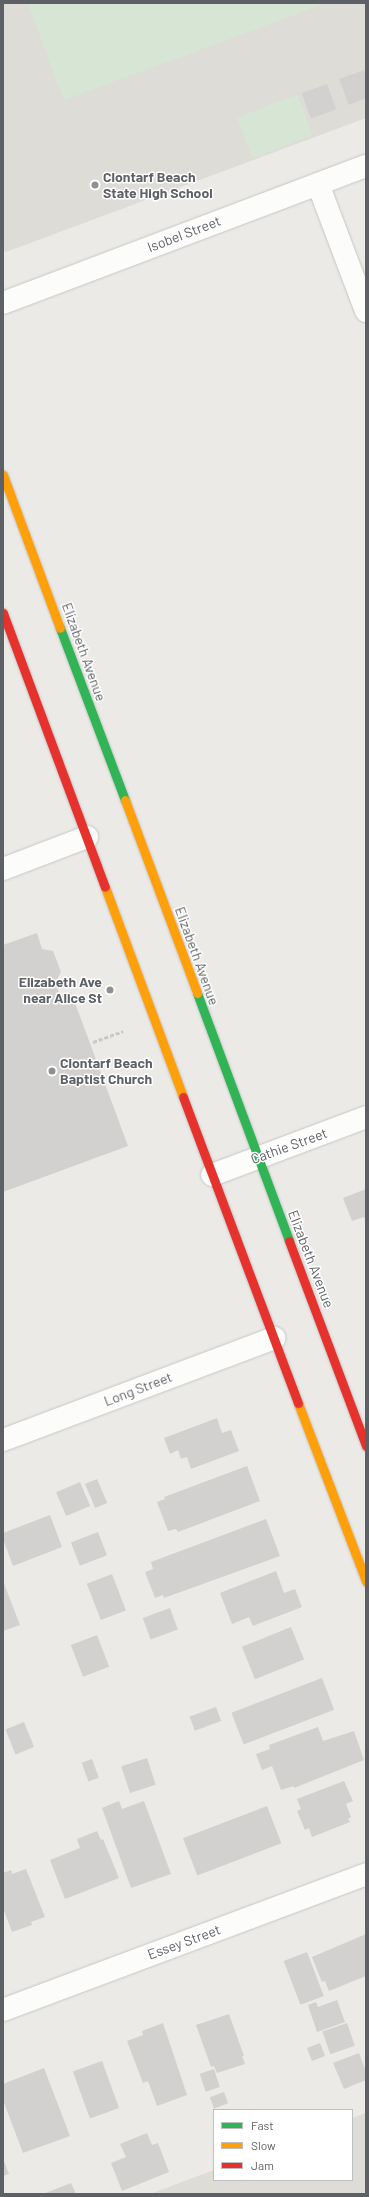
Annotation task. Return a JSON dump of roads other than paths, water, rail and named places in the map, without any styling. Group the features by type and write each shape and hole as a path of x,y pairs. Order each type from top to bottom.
{"highway":[{"name":"Elizabeth Avenue","path":"3,475 366,1446"},
{"path":"3,613 212,1175 366,1581"}],"street":[{"name":"Isobel Street","path":"3,303 366,166"},
{"path":"318,184 366,311"},
{"path":"3,869 87,837"},
{"name":"Cathie Street","path":"212,1175 366,1117"},
{"name":"Long Street","path":"3,1440 274,1338"},
{"name":"Essey Street","path":"3,2010 366,1874"}],"place":[{"name":"Clontarf Beach State High School","path":"95,185"},
{"name":"Elizabeth Ave near Alice St","path":"110,990"},
{"name":"Clontarf Beach Baptist Church","path":"52,1071"}]}
